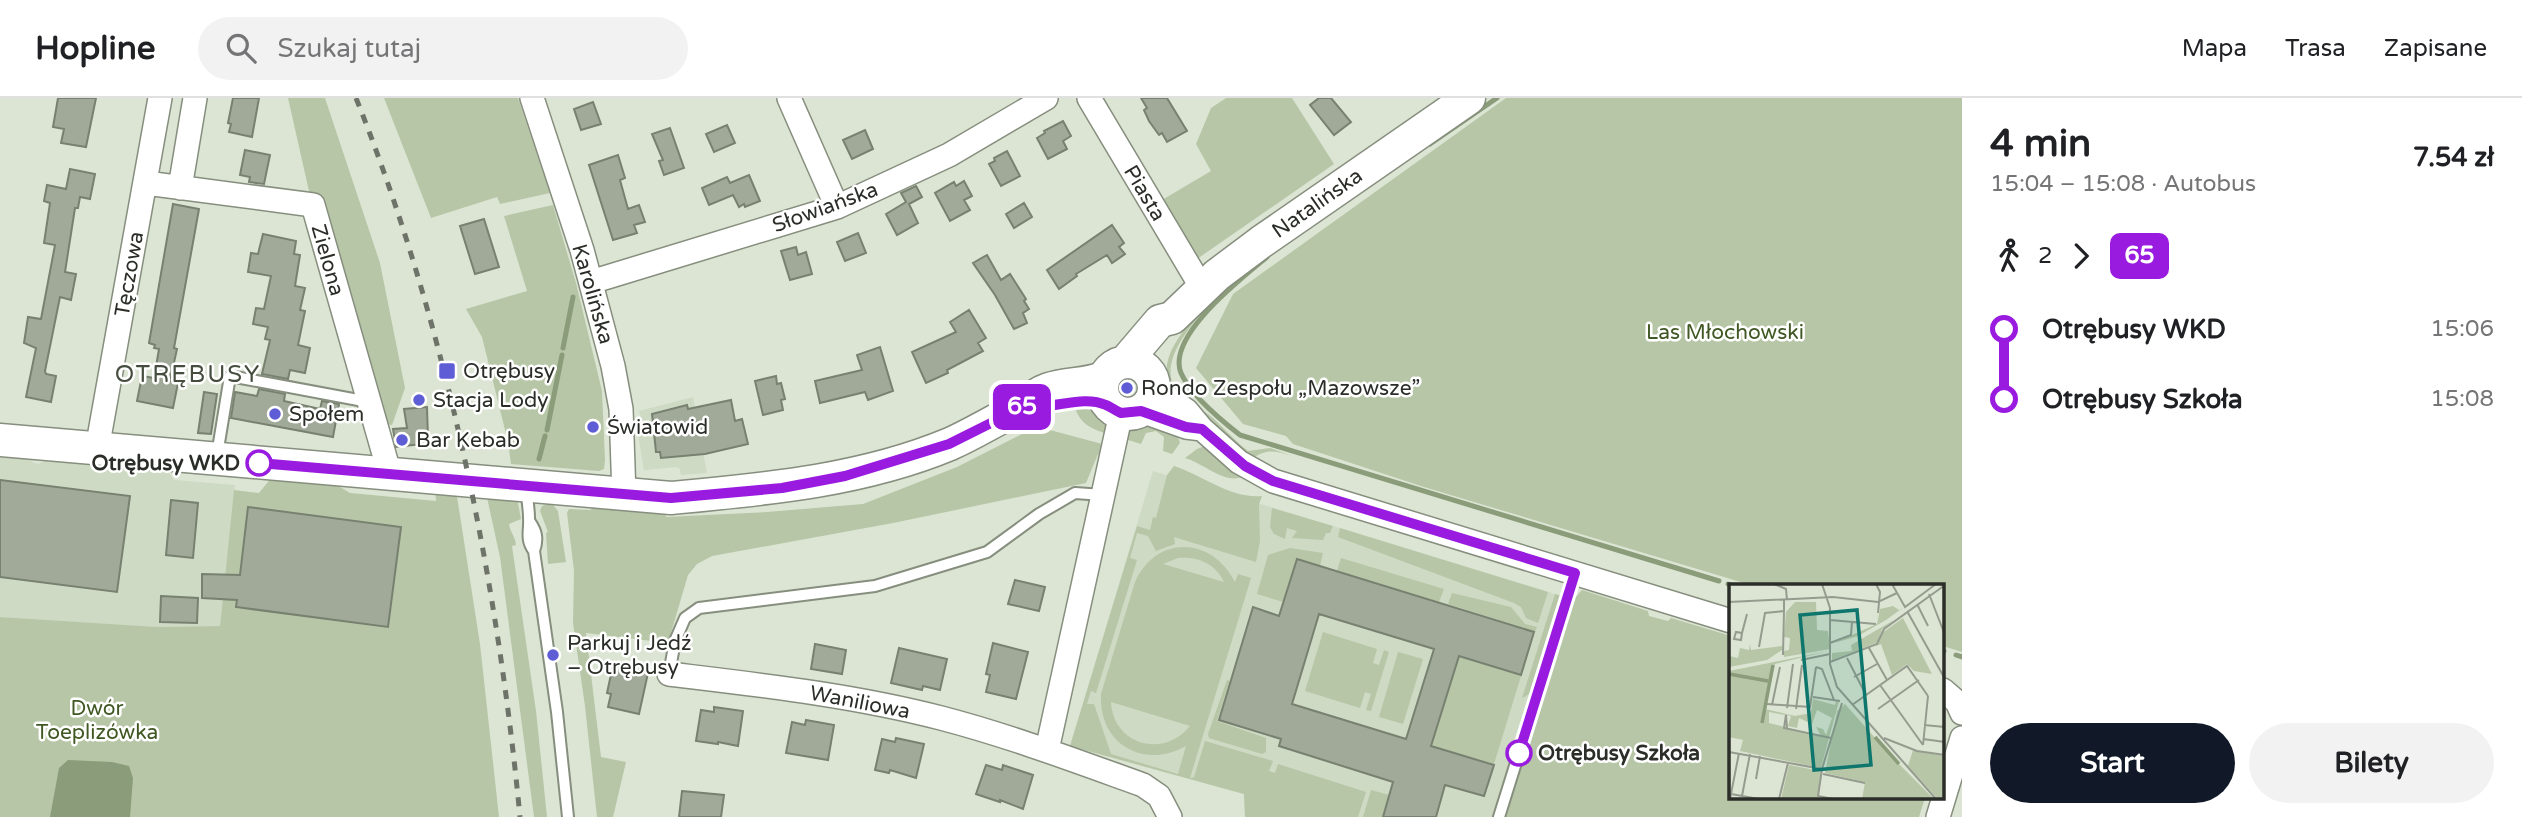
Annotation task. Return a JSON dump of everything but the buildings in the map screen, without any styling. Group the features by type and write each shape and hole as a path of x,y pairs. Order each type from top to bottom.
{"main road":[{"name":"Natalińska","path":"1129,390 1160,321 1172,318 1202,288 1261,242 1469,98"},
{"path":"0,440 671,498 782,488 845,476 949,444 1027,405 1033,396 1045,390 1093,383 1129,390"}],"street":[{"name":"Tęczowa","path":"97,449 160,98"},
{"path":"180,188 195,98"},
{"name":"Karolińska","path":"532,98 591,282 620,399 624,495"},
{"path":"789,98 837,207"},
{"name":"Słowiańska","path":"591,282 837,207 949,155 1046,98"},
{"name":"Piasta","path":"1089,98 1202,288"},
{"name":"Zielona","path":"146,183 313,205 390,475"},
{"path":"1048,750 1103,495 1129,390 1187,411 1202,429 1245,466 1273,481 1729,620"},
{"name":"Waniliowa","path":"669,674 837,696 910,711 1048,750 1143,785 1159,796 1170,817"},
{"path":"1944,691 1957,702 1962,712"},
{"path":"1944,797 1962,738"},
{"path":"1938,817 1943,800"}],"lane":[{"path":"216,459 230,376 369,402"},
{"path":"526,486 530,522 527,530 529,544 534,551 557,712 568,817"},
{"path":"669,674 675,641 685,618 699,608 875,586 987,552 1039,514 1074,493 1103,495"},
{"path":"1499,817 1575,573"}],"shaded area":[{"path":"693,397 707,473 681,475 680,469 676,467 644,470 636,422 642,421 639,411"},
{"path":"0,453 23,455 39,464 51,457 165,467 174,480 235,485 220,626 158,627 0,617"},
{"path":"1153,471 1575,600 1510,817 1245,817 1244,794 1070,746"},
{"path":"68,760 112,762 129,766 133,778 130,817 50,817 59,768"}],"green space":[{"path":"288,98 325,98 380,263 405,388 392,425 359,421"},
{"path":"384,98 518,98 550,193 500,204 497,197 431,218"},
{"path":"1226,98 1292,98 1334,164 1197,259 1162,200 1211,171 1196,144 1211,108"},
{"name":"Las Młochowski","path":"1506,98 1962,98 1962,652 1944,646 1944,584 1747,584 1424,487 1293,444 1286,436 1243,424 1196,368 1233,294"},
{"path":"553,205 576,283 602,391 605,460 604,469 599,471 511,464 482,337 466,309 527,291 504,216"},
{"path":"1249,267 1194,322 1173,357 1171,373 1178,393 1213,418 1248,451 1270,448 1292,456 1271,452 1262,453 1252,459 1216,425 1180,398 1171,387 1167,371 1170,355 1192,321 1207,305"},
{"path":"1075,408 1100,412 1106,420 1108,434 1088,426 1080,419"},
{"path":"1138,422 1176,431 1180,443 1172,454 1163,451 1164,437 1156,431 1146,433 1141,444 1122,438 1127,427"},
{"path":"1035,426 1106,445 1104,455 1098,454 1086,483 893,523 712,556 697,564 688,575 668,643 586,633 601,757 626,762 613,817 597,817 573,623 574,571 567,513 569,509 591,510 592,502 665,510 666,517 863,504 957,467 1022,434 1021,429"},
{"path":"1202,447 1207,448 1242,477 1228,478 1185,458"},
{"path":"1174,466 1239,494 1262,496 1259,504 1260,541 1256,562 1174,537 1175,544 1156,551 1148,536 1137,533 1130,558 1137,560 1096,693 1091,691 1087,704 1094,704 1111,754 1178,774 1186,746 1170,753 1155,755 1127,748 1107,727 1102,712 1101,694 1135,582 1145,566 1157,555 1170,549 1185,547 1199,550 1213,556 1235,582 1238,574 1251,578 1190,778 1194,777 1205,741 1273,761 1269,771 1275,773 1278,764 1366,792 1358,817 1245,817 1244,794 1070,746 1137,526 1150,530 1153,517 1156,518 1167,475","holes":["1178,558 1206,562 1224,582 1163,564","1111,702 1190,726 1167,742 1142,742 1121,729 1114,717"]},
{"name":"Dwór Toeplizówka","path":"272,477 332,482 350,493 436,501 435,487 456,490 480,644 499,817 0,817 0,617 158,627 220,626 234,490 259,493"},
{"path":"486,493 517,498 521,519 509,524 516,545 512,546 536,711 547,817 534,817 500,557"},
{"path":"548,504 558,511 566,562 548,564 548,532 540,511 542,506"},
{"path":"1272,508 1333,526 1323,540 1292,538 1297,531 1287,528 1285,539 1274,534 1270,527"},
{"path":"1340,528 1548,592 1538,623 1526,618 1521,607 1514,603 1338,537"},
{"path":"1290,548 1323,553 1320,566 1296,560 1283,602 1257,594 1268,555"},
{"path":"1341,558 1444,589 1439,602 1337,571"},
{"path":"1582,590 1648,611 1649,616 1668,621 1671,618 1729,635 1729,800 1924,800 1919,817 1506,817 1573,600"},
{"path":"1452,593 1511,607 1525,624 1537,627 1535,632 1448,604"},
{"path":"1555,594 1562,596 1531,693 1522,698"},
{"path":"1323,632 1377,649 1373,663 1379,665 1384,650 1389,652 1371,711 1366,710 1371,694 1365,692 1360,708 1305,691"},
{"path":"1398,652 1423,659 1403,724 1379,717"},
{"path":"1459,656 1521,676 1494,764 1431,746"},
{"path":"1227,680 1277,697 1229,683 1217,721 1266,738 1266,752 1262,754 1209,738 1208,734"},
{"path":"1371,790 1389,795 1383,817 1363,817"}],"waterway":[{"path":"1430,144 1497,98"},
{"path":"1267,257 1209,309 1185,342 1179,358 1181,373 1191,390 1240,435 1719,581"},
{"path":"563,348 573,297"},
{"path":"547,430 562,355"},
{"path":"539,459 545,436"},
{"path":"1956,655 1962,657"}],"railway":[{"path":"356,98 388,184 416,272 463,452 497,635 520,817"}],"bus line":[{"name":"65","path":"259,463 671,498 782,488 845,476 949,444 1027,405 1037,407 1095,402 1108,405 1121,413 1152,413 1186,427 1202,429 1245,466 1273,481 1575,573 1519,753"}],"place":[{"name":"Otrębusy","path":"447,371"},
{"name":"Rondo Zespołu „Mazowsze”","path":"1127,388"},
{"name":"Stacja Lody","path":"419,400"},
{"name":"Społem","path":"275,414"},
{"name":"Światowid","path":"593,427"},
{"name":"Bar Kebab","path":"402,440"},
{"name":"Otrębusy WKD","path":"259,463"},
{"name":"Parkuj i Jedź – Otrębusy","path":"553,655"},
{"name":"Otrębusy Szkoła","path":"1519,753"}],"district":[{"name":"OTRĘBUSY","path":"188,374"}]}
